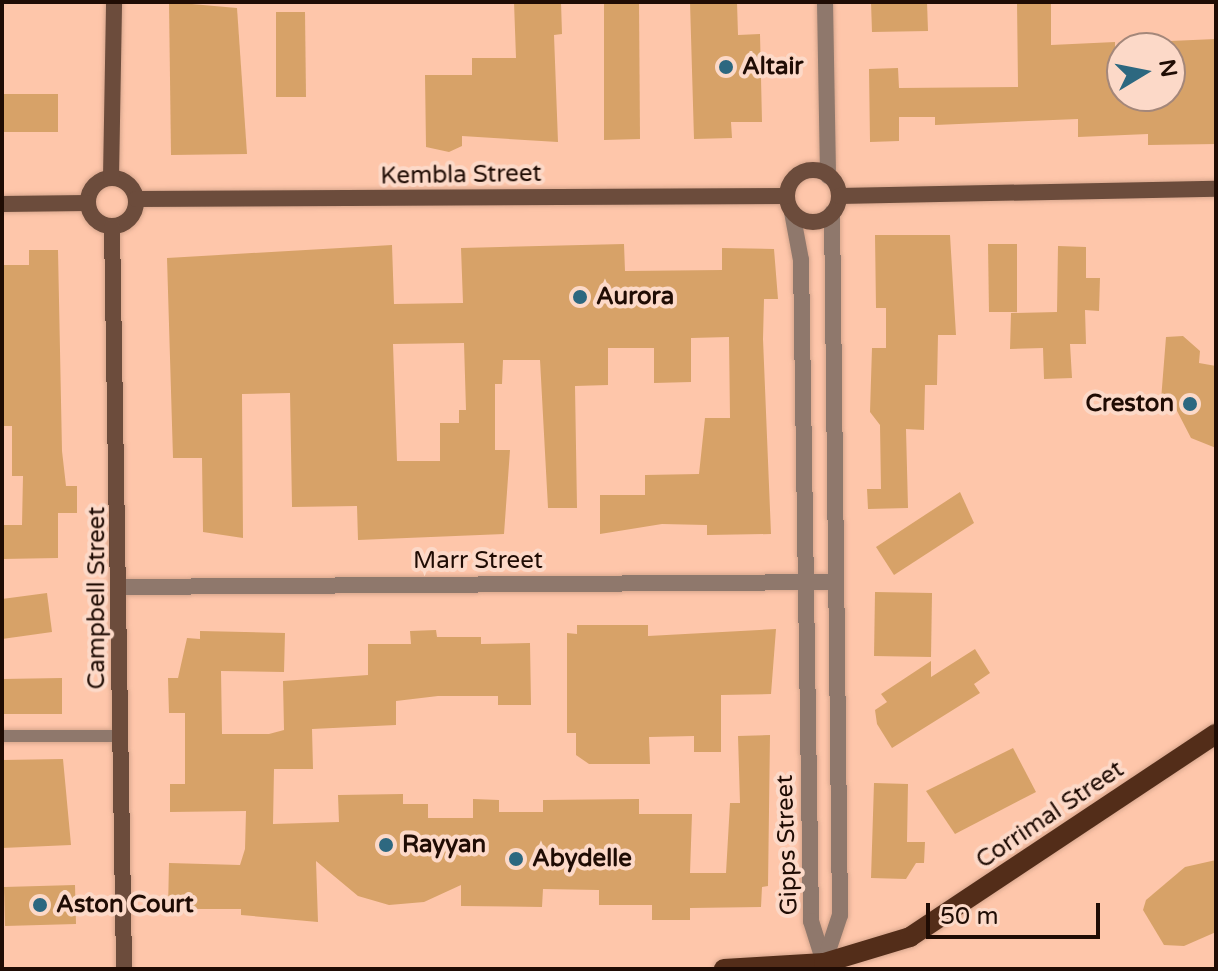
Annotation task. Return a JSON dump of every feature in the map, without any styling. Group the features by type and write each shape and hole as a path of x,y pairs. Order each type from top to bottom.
{"main road":[{"name":"Corrimal Street","path":"724,969 825,966 882,949 938,921 1216,734"}],"street":[{"path":"111,178 114,2"},
{"path":"825,2 828,176 839,196"},
{"path":"828,176 800,173 790,204 813,222 832,213 839,196"},
{"path":"111,178 129,186 136,199 129,220 112,227 94,219 87,203 92,188 111,178"},
{"path":"839,196 1216,189"},
{"name":"Kembla Street","path":"136,199 790,204"},
{"path":"2,204 87,203"},
{"name":"Gipps Street","path":"790,204 801,260 811,921 825,966"},
{"name":"Gipps Street","path":"825,966 840,915 832,213"},
{"name":"Campbell Street","path":"112,227 121,587 124,969"},
{"name":"Marr Street","path":"121,587 835,582"}],"lane":[{"path":"2,736 121,736"}],"building":[{"path":"169,2 237,8 247,154 171,155"},
{"path":"514,2 561,2 562,34 554,35 558,142 462,136 462,146 449,152 426,147 425,75 472,75 472,58 516,58"},
{"path":"604,2 639,2 640,139 604,140"},
{"name":"Altair","path":"690,2 737,2 738,35 760,34 762,122 731,122 732,138 694,139"},
{"path":"871,2 927,2 928,31 872,32"},
{"path":"1017,2 1051,2 1051,45 1106,42 1106,112 1186,112 1186,40 1216,39 1216,144 1148,145 1148,134 1078,137 1078,119 935,125 935,117 899,117 899,141 870,142 869,69 898,68 899,88 1018,87"},
{"path":"276,12 305,12 306,97 276,97"},
{"path":"2,94 58,94 58,132 2,132"},
{"path":"875,235 950,235 956,335 938,335 937,385 925,385 924,430 906,429 908,508 868,509 867,489 881,489 880,425 870,412 872,348 886,348 886,308 876,308"},
{"path":"624,244 625,271 722,270 722,248 774,249 778,299 764,299 763,339 771,534 707,535 707,525 662,524 600,534 600,495 645,495 645,475 699,474 705,418 730,418 729,337 691,338 691,382 654,383 654,348 608,348 608,385 575,386 577,508 548,508 540,360 503,360 502,384 495,384 495,450 510,450 504,534 358,540 357,506 292,507 290,393 242,394 243,538 203,532 202,458 173,458 167,258 392,245 394,304 463,303 461,248","holes":["464,343 466,410 459,410 459,423 440,423 440,461 397,461 393,344"]},
{"path":"988,244 1017,244 1017,312 989,312"},
{"path":"1058,246 1086,247 1086,278 1100,278 1099,311 1085,310 1086,344 1070,344 1072,378 1044,379 1043,348 1010,349 1011,313 1057,312"},
{"path":"29,250 58,250 62,451 66,486 77,486 77,513 58,513 58,558 2,559 2,525 22,525 23,476 12,476 12,426 2,426 2,265 29,265"},
{"name":"Creston","path":"1183,336 1200,351 1199,363 1216,366 1216,448 1191,438 1175,407 1167,410 1161,400 1166,337"},
{"path":"960,492 974,523 894,575 876,547"},
{"path":"875,592 932,593 931,657 874,656"},
{"path":"47,593 52,632 2,639 2,599"},
{"path":"577,625 648,625 648,636 776,629 771,694 721,695 721,752 694,752 694,736 649,737 650,764 589,764 576,755 576,733 567,733 567,633 577,634"},
{"path":"436,630 437,637 481,637 481,644 530,643 531,705 498,705 498,696 438,696 396,701 396,725 312,729 313,769 274,769 273,824 339,822 338,795 403,794 403,804 428,804 428,818 473,818 473,799 499,800 499,812 543,812 543,800 639,799 639,814 692,814 690,873 726,873 730,803 740,803 738,736 770,735 768,886 762,887 761,907 690,908 690,920 652,920 652,905 599,905 599,890 543,889 542,907 461,906 461,885 424,902 389,905 358,896 316,861 318,922 241,915 241,909 168,909 169,863 240,865 245,849 246,811 170,812 170,784 185,784 185,713 169,713 168,678 178,678 187,638 200,639 200,631 285,633 284,672 221,671 222,734 269,734 284,730 283,681 368,675 368,644 411,644 410,631"},
{"path":"975,649 990,673 974,684 980,693 892,748 877,724 875,710 887,702 881,694 931,661 931,677"},
{"path":"62,678 62,714 2,714 2,679"},
{"path":"1013,748 1036,792 955,834 926,791"},
{"path":"63,759 71,845 2,848 2,760"},
{"path":"874,783 908,784 907,842 925,842 924,863 916,863 906,879 871,878"},
{"path":"1216,860 1216,932 1184,946 1164,945 1143,910 1146,900 1185,867"},
{"name":"Aston Court","path":"75,885 76,924 5,926 4,887"}],"place":[{"name":"Altair","path":"726,67"},
{"name":"Aurora","path":"580,297"},
{"name":"Creston","path":"1190,404"},
{"name":"Rayyan","path":"386,845"},
{"name":"Abydelle","path":"516,859"},
{"name":"Aston Court","path":"40,905"}]}
